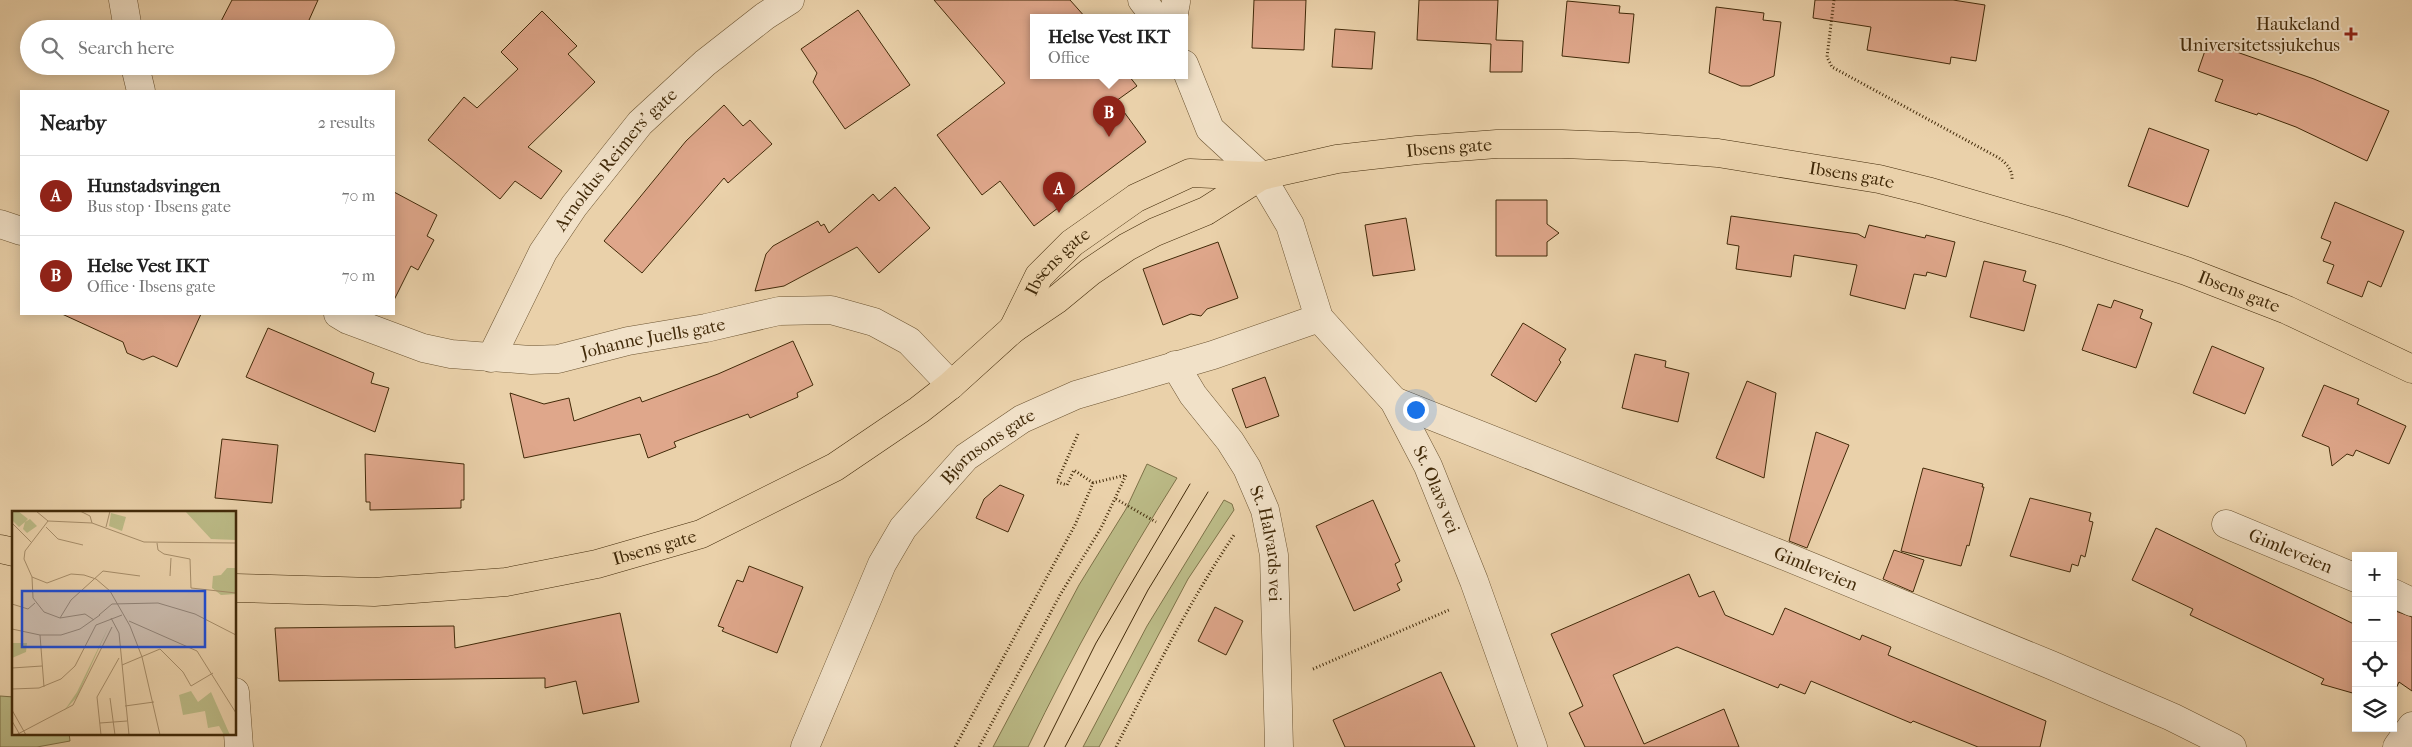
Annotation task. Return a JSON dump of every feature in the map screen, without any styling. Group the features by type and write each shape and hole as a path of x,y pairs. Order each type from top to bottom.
{"main road":[{"name":"Ibsens gate","path":"1013,329 1039,276 1072,243 1136,198 1190,173 1261,176 1337,159 1497,144 1638,147 1718,154 1794,164 1898,184 2065,231 2186,271 2287,310 2412,369"},
{"name":"Ibsens gate","path":"236,588 374,592 506,582 597,564 701,534 765,504 835,467 919,410 951,385 1013,329 1127,247 1156,232 1206,211 1261,176"}],"street":[{"path":"123,0 126,20"},
{"name":"Arnoldus Reimers' gate","path":"491,358 543,252 574,206 640,123 705,63 765,16 790,0"},
{"path":"1142,0 1168,13"},
{"name":"St. Olavs vei","path":"1188,74 1210,129 1261,176 1290,225 1318,318 1394,401 1428,466 1474,581 1533,747"},
{"path":"137,75 141,90"},
{"path":"0,224 20,231"},
{"name":"Johanne Juells gate","path":"340,315 348,320 423,348 451,354 491,358 558,359 628,341 706,328 779,311 831,310 874,322 909,341 951,385"},
{"name":"Bjørnsons gate","path":"805,747 882,564 903,528 966,457 1022,419 1076,395 1239,346 1318,318"},
{"name":"St. Halvards vei","path":"1175,365 1193,394 1230,441 1247,468 1265,510 1274,555 1279,747"},
{"name":"Gimleveien","path":"1394,401 1780,554 2051,665 2172,717 2232,747"},
{"name":"Gimleveien","path":"2226,524 2352,576"},
{"path":"2397,596 2412,602"},
{"path":"236,706 239,747"},
{"path":"2397,747 2412,726"}],"path":[{"path":"1834,0 1827,57 1832,66 1998,158 2008,165 2013,174 2012,187"},
{"path":"1079,430 1057,482 1067,485 1074,470 1093,484"},
{"path":"979,747 1031,647 1101,528 1126,475 1093,484"},
{"path":"955,747 1075,525 1093,484"},
{"path":"1116,499 1156,522"},
{"path":"1116,747 1208,574 1239,526 1265,510"},
{"path":"1313,678 1313,668 1454,608"}],"shaded area":[{"path":"1147,464 1177,478 1099,610 1028,747 993,747 1079,585 1126,509"},
{"path":"1224,500 1232,504 1234,510 1188,579 1099,747 1083,747 1147,626"},
{"path":"0,696 12,697 12,734 69,734 70,741 37,747 0,747"}],"building":[{"path":"232,0 318,0 309,20 222,20"},
{"path":"934,0 1070,0 1082,14 1030,14 1030,79 1131,79 1137,86 1116,101 1146,142 1034,226 1000,181 982,195 937,135 1005,83"},
{"path":"1254,0 1306,0 1304,50 1252,48"},
{"path":"1419,0 1498,0 1496,40 1523,41 1522,72 1490,72 1491,44 1417,40"},
{"path":"1815,0 1953,0 1985,5 1976,61 1951,57 1950,64 1867,50 1871,27 1813,18"},
{"path":"1567,1 1620,6 1619,13 1634,14 1629,63 1562,56"},
{"path":"1716,7 1764,13 1763,20 1781,22 1774,76 1750,86 1741,86 1709,73"},
{"path":"858,10 910,85 845,129 813,82 817,73 801,49"},
{"path":"542,11 577,46 568,54 595,82 528,147 562,171 541,199 515,181 500,199 428,140 464,97 477,108 518,69 501,52"},
{"path":"1335,29 1375,32 1372,69 1332,67"},
{"path":"2208,42 2314,79 2389,111 2367,161 2296,127 2258,113 2257,115 2215,101 2223,80 2198,71"},
{"path":"724,105 743,126 750,120 772,144 728,183 724,178 642,273 604,241 686,141"},
{"path":"2149,128 2209,150 2188,207 2128,186"},
{"path":"895,187 930,228 879,273 857,247 784,286 755,291 766,254 773,246 818,221 821,226 824,224 829,233 873,194 879,201"},
{"path":"395,193 437,215 427,236 434,240 418,270 411,266 395,298"},
{"path":"1496,200 1547,200 1547,224 1559,233 1547,242 1547,256 1496,256"},
{"path":"2335,202 2404,231 2381,287 2368,281 2362,297 2327,283 2334,265 2323,261 2331,242 2321,238"},
{"path":"1731,216 1858,234 1865,238 1869,225 1925,238 1926,235 1955,242 1946,277 1927,272 1926,276 1914,274 1905,309 1850,295 1857,265 1794,255 1791,277 1736,269 1739,246 1727,244"},
{"path":"1406,218 1415,270 1373,276 1365,225"},
{"path":"1218,242 1238,298 1207,309 1201,316 1191,314 1163,325 1143,269"},
{"path":"1984,261 2026,271 2023,281 2036,285 2024,331 1970,317"},
{"path":"2114,300 2143,310 2140,318 2152,323 2136,368 2082,350 2098,304 2111,308"},
{"path":"64,315 201,315 177,367 153,356 143,360 127,353 123,342"},
{"path":"1523,323 1566,349 1559,360 1561,362 1536,402 1491,375"},
{"path":"268,328 374,373 371,383 389,388 375,432 246,377"},
{"path":"793,341 813,385 797,393 798,397 750,418 748,414 674,442 676,447 648,458 640,434 524,458 510,393 544,404 569,398 574,421 640,397 642,402 718,374"},
{"path":"2212,346 2264,368 2245,414 2193,393"},
{"path":"1635,354 1666,361 1665,367 1689,373 1678,422 1622,408"},
{"path":"1265,377 1279,416 1246,428 1232,389"},
{"path":"1747,381 1776,393 1764,478 1716,458"},
{"path":"2324,385 2359,399 2357,404 2406,426 2389,464 2356,450 2353,456 2347,454 2332,466 2329,447 2302,436"},
{"path":"1816,432 1849,445 1807,548 1789,541"},
{"path":"222,439 278,445 272,503 215,498"},
{"path":"365,454 464,464 464,500 461,500 461,508 370,510 370,502 366,502"},
{"path":"1923,468 1983,484 1982,487 1984,487 1969,546 1967,545 1961,566 1901,551"},
{"path":"1000,485 1024,495 1008,532 976,518 984,499"},
{"path":"2030,498 2091,513 2089,521 2093,522 2085,557 2081,555 2078,566 2072,564 2070,572 2010,556"},
{"path":"1373,500 1400,561 1395,564 1402,581 1397,584 1400,590 1354,611 1316,526"},
{"path":"2156,528 2352,623 2352,693 2321,684 2324,679 2190,615 2193,609 2132,580"},
{"path":"1894,550 1924,560 1913,592 1883,579"},
{"path":"749,566 803,587 777,653 722,631 724,628 718,626 737,580 743,582"},
{"path":"1689,574 1699,597 1714,591 1725,615 1773,635 1785,608 1860,640 1862,635 1891,647 1888,655 2046,721 2040,747 1978,747 1913,721 1911,723 1811,681 1805,694 1780,684 1778,688 1677,647 1613,675 1644,744 1724,709 1739,747 1585,747 1569,713 1583,706 1551,634"},
{"path":"1215,607 1243,621 1226,655 1198,641"},
{"path":"2397,611 2412,617 2412,691 2399,682 2397,686"},
{"path":"620,613 639,702 583,714 576,681 545,688 545,678 279,681 275,628 454,626 455,648"},
{"path":"1441,672 1475,747 1345,747 1333,720"}],"tram line":[{"path":"1044,747 1096,643 1190,484"},
{"path":"1065,747 1148,590 1208,492"}],"place":[{"name":"Haukeland Universitetssjukehus","path":"2351,34"},
{"name":"Helse Vest IKT","path":"1109,137"},
{"name":"Hunstadsvingen","path":"1059,213"}]}
